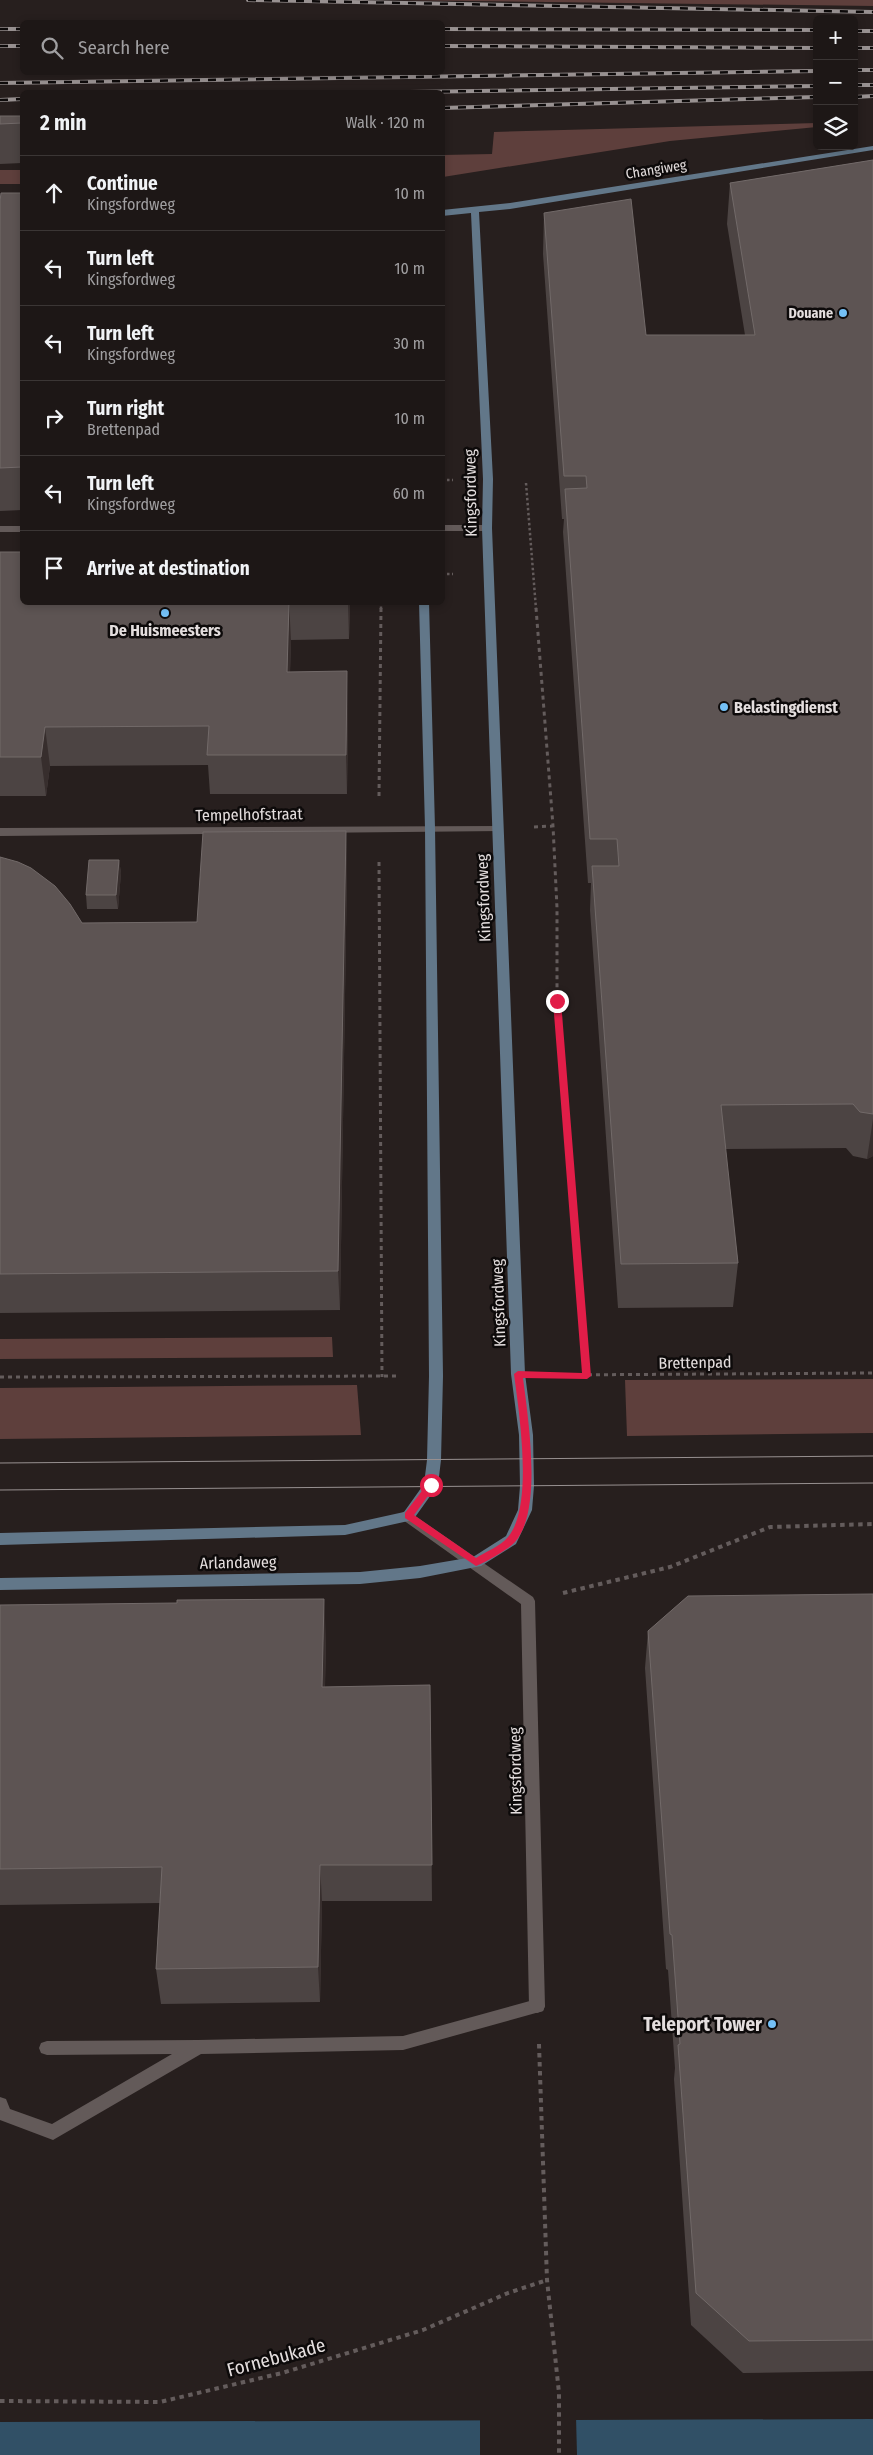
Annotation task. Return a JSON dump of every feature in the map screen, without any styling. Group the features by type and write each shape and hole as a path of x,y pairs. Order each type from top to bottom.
{"street":[{"name":"Changiweg","path":"445,213 510,206 873,148"},
{"name":"Kingsfordweg","path":"475,210 488,479 487,528 518,1374 526,1435 525,1510 512,1540 476,1562"},
{"path":"445,528 487,528"},
{"path":"0,530 20,529"},
{"path":"424,605 430,828 436,1376 434,1460 431,1485 408,1516 476,1562 528,1601"},
{"name":"Tempelhofstraat","path":"0,832 498,828"},
{"name":"Arlandaweg","path":"0,1539 345,1530 408,1516"},
{"name":"Arlandaweg","path":"0,1584 360,1578 420,1572 476,1562"},
{"name":"Kingsfordweg","path":"528,1601 537,2006"},
{"path":"46,2048 403,2043 537,2006"},
{"path":"0,2104 4,2114 53,2132 199,2047"}],"path":[{"path":"534,575 553,826 557,908 557,1001 587,1376"},
{"path":"0,1377 382,1377 379,828 381,605"},
{"name":"Brettenpad","path":"518,1374 587,1376 873,1373"},
{"path":"528,1601 670,1568 770,1527 873,1524"},
{"path":"537,2006 547,2280 559,2393 559,2455"},
{"name":"Fornebukade","path":"0,2401 160,2402 282,2373 423,2330 508,2293 547,2280"}],"shaded area":[{"path":"396,0 873,0 873,6"},
{"path":"813,123 813,127 670,141 445,177 445,155 492,154 494,132"},
{"path":"0,170 20,170 20,184 0,184"},
{"path":"332,1337 333,1357 0,1359 0,1339"},
{"path":"873,1379 873,1433 627,1436 625,1380"},
{"path":"357,1385 361,1435 0,1439 0,1388"}],"water":[{"path":"873,2419 873,2455 0,2455 0,2422"}],"pier":[{"path":"480,2417 576,2417 577,2455 480,2455"}],"building":[{"path":"0,116 20,116 20,123 0,124"},
{"name":"Belastingdienst","path":"873,160 873,1114 860,1112 853,1104 721,1105 738,1263 621,1264 592,866 619,866 617,839 590,839 565,489 587,488 586,476 564,476 544,213 631,199 646,335 755,335 730,183"},
{"path":"1,193 20,193 20,467 0,468"},
{"path":"0,552 20,552 20,605 289,605 287,672 347,671 346,755 207,755 209,726 45,727 41,757 0,757"},
{"path":"346,831 338,1271 0,1274 0,857 31,868 55,886 70,904 82,923 197,922 203,832"},
{"path":"89,860 119,860 116,895 86,895"},
{"name":"Teleport Tower","path":"873,1594 873,2340 749,2341 696,2293 678,2045 680,2044 648,1631 688,1596"},
{"path":"324,1599 322,1687 430,1685 432,1865 320,1865 318,1967 156,1969 162,1867 0,1869 0,1605 177,1603 177,1600"}],"tram line":[{"path":"0,1463 873,1456"},
{"path":"0,1490 873,1483"}],"railway":[{"path":"248,0 873,12"},
{"path":"0,29 20,29"},
{"path":"445,29 813,30"},
{"path":"858,31 873,31"},
{"path":"0,46 20,46"},
{"path":"445,46 813,48"},
{"path":"858,48 873,48"},
{"path":"858,70 873,70"},
{"path":"0,83 813,71"},
{"path":"858,85 873,85"},
{"path":"445,91 813,86"},
{"path":"858,97 873,96"},
{"path":"445,108 813,97"},
{"path":"0,100 20,99"}],"place":[{"name":"Douane","path":"843,313"},
{"name":"De Huismeesters","path":"165,613"},
{"name":"Belastingdienst","path":"724,707"},
{"name":"Teleport Tower","path":"772,2024"}],"route":[{"path":"431,1485 408,1516 476,1562 512,1540 525,1510 526,1486 526,1435 518,1374 587,1376 557,1001"}]}
